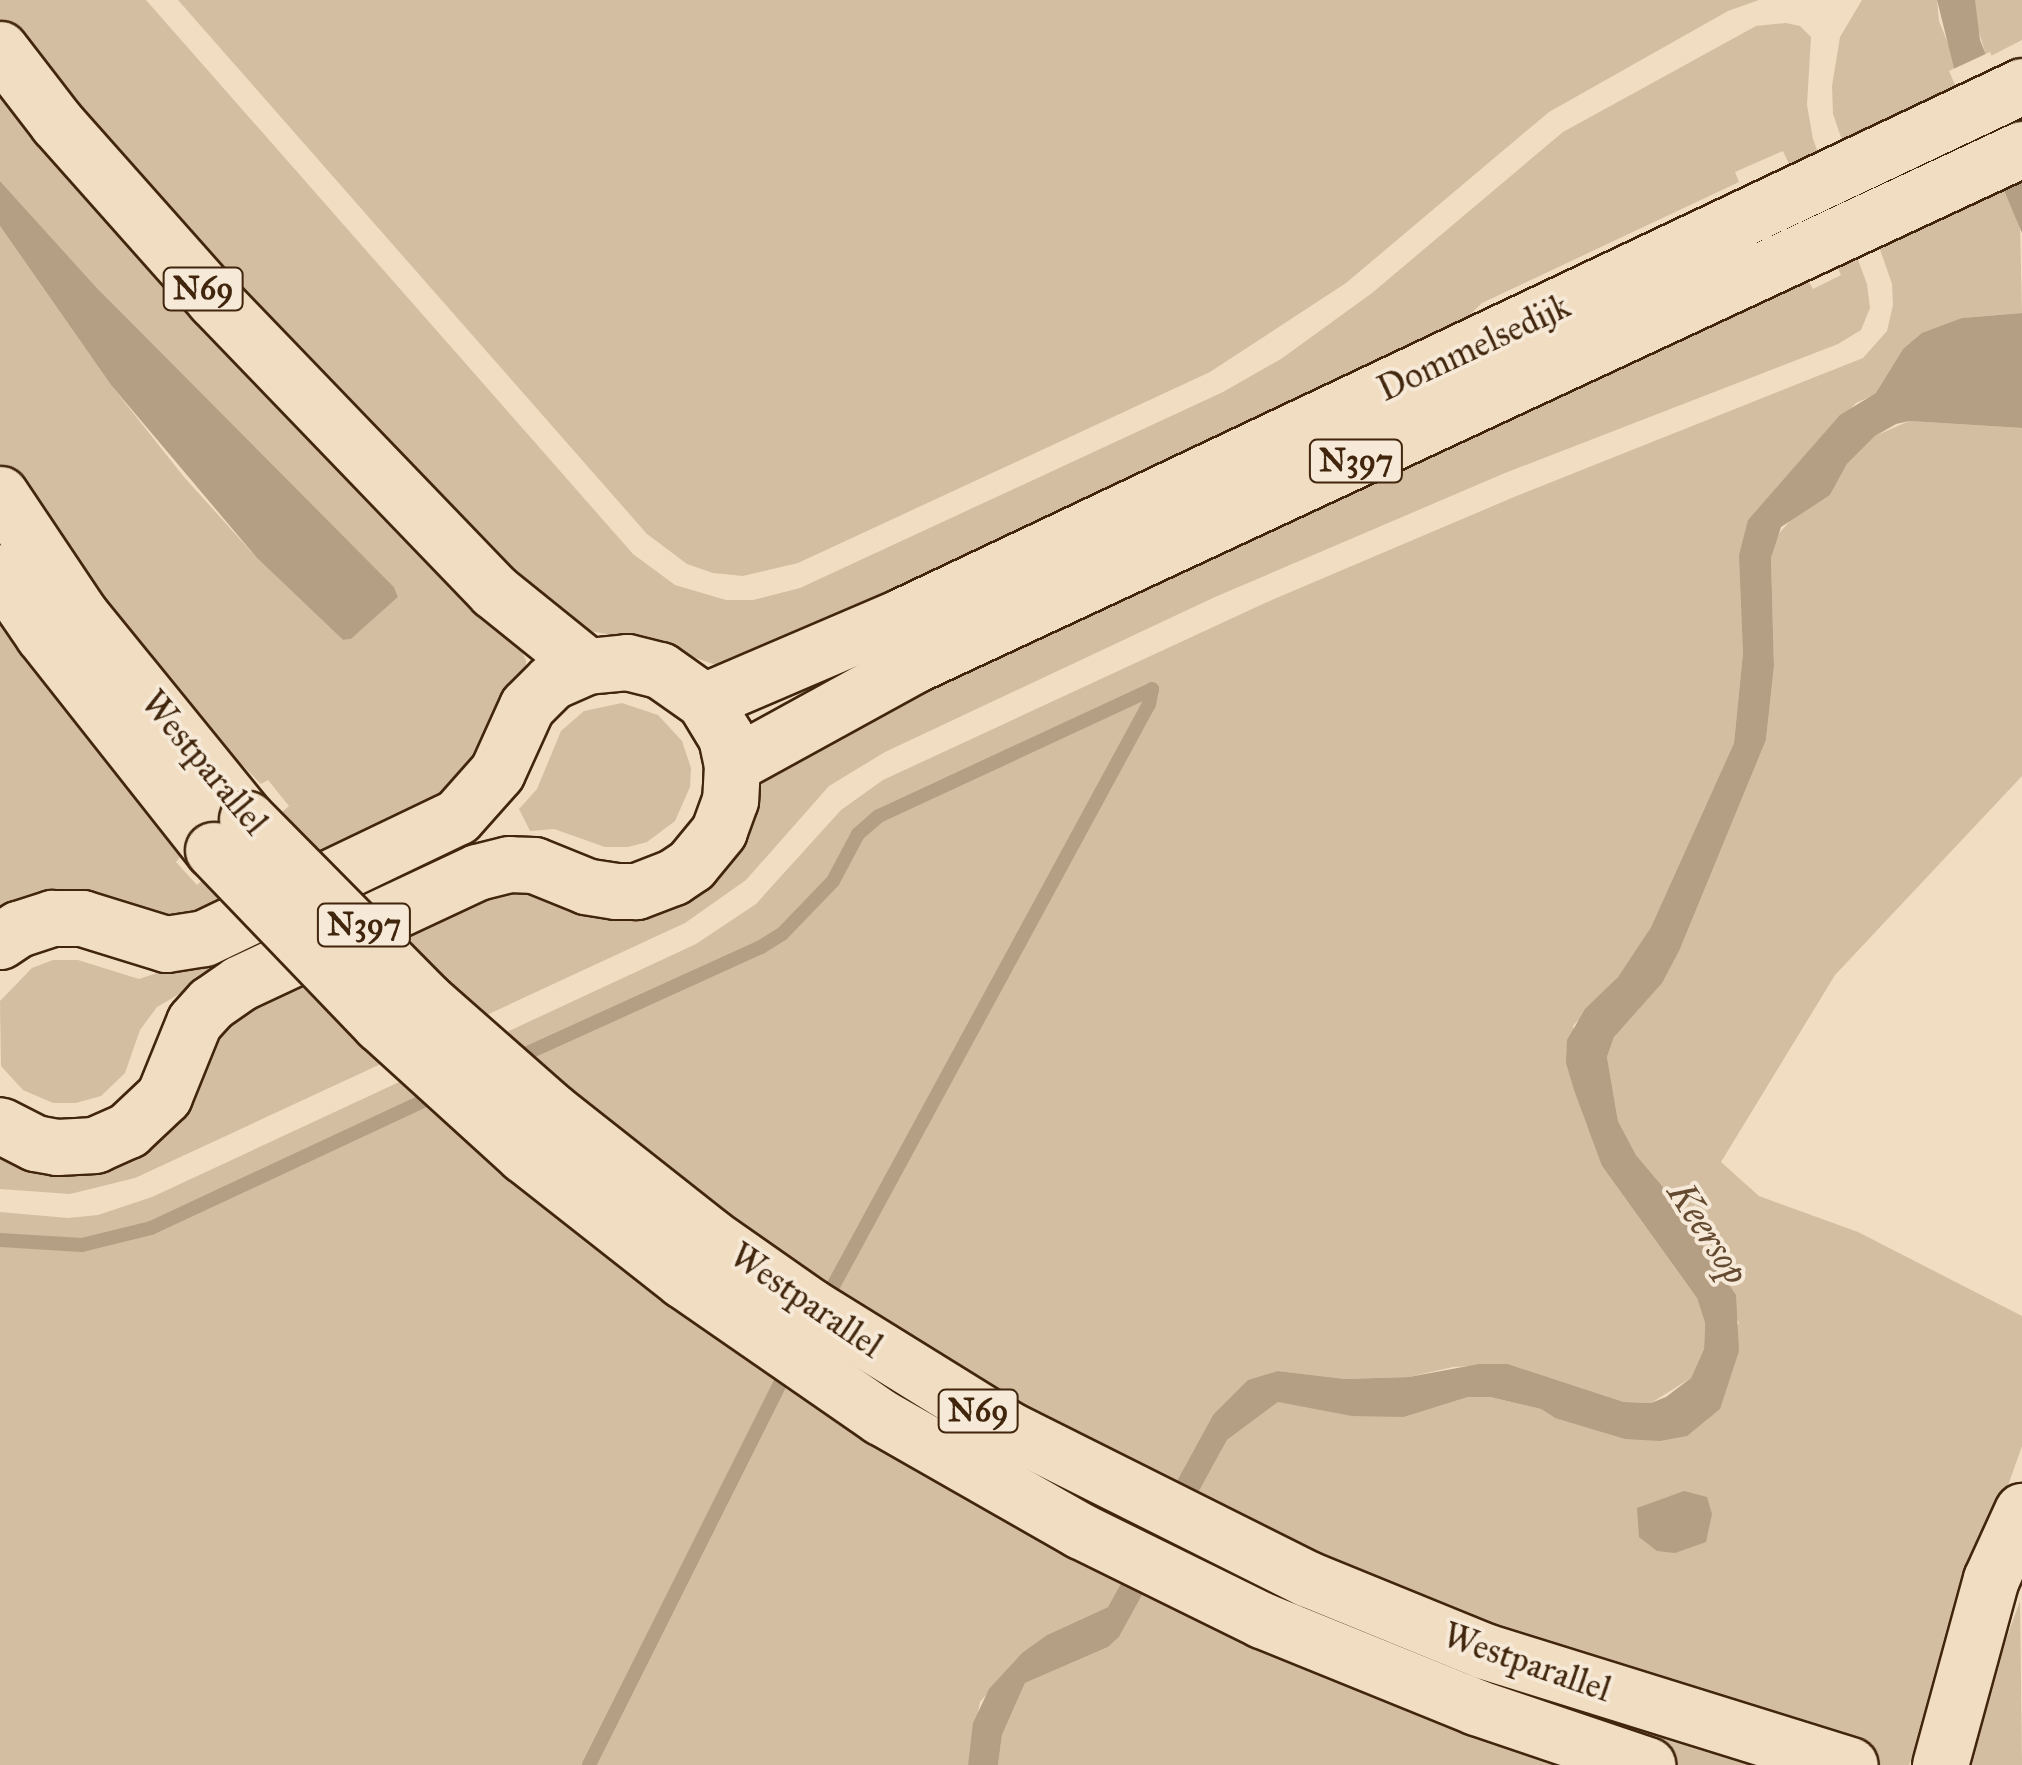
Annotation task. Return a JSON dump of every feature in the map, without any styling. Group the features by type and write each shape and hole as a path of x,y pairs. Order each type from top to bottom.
{"main road":[{"name":"N69","path":"0,49 57,124 214,300 494,592 588,666"},
{"name":"Dommelsedijk","path":"704,700 920,607 2022,86"},
{"name":"Dommelsedijk","path":"732,765 916,664 2022,149"},
{"name":"Westparallel","path":"0,494 230,834 380,1024 524,1155 683,1280 881,1417 1081,1531 1262,1620 1476,1708 1647,1765"},
{"name":"Westparallel","path":"0,572 43,635 230,834 552,1111 724,1246 1010,1430 1308,1579 1484,1651 1850,1765"},
{"name":"N397","path":"0,941 18,928 52,918 82,918 150,941 186,943 328,880 457,817 496,772 527,706 551,682 588,666 627,662 660,670 704,700 726,738 732,765 730,800 718,832 691,864 673,877 636,891 616,891 586,886 534,864 509,864 477,872 240,984 211,1003 194,1022 164,1096 128,1130 95,1144 57,1147 35,1143 0,1126"},
{"path":"1940,1765 1991,1579 2022,1511"}],"shaded area":[{"path":"0,0 146,0 633,554 675,585 726,600 753,600 800,588 1223,392 1281,359 1372,293 1563,132 1756,26 1786,23 1800,26 1811,37 1807,105 1813,139 1867,284 1870,308 1861,330 1838,344 1505,473 1215,597 885,752 829,786 746,880 685,923 135,1178 70,1194 0,1189 0,1153 33,1166 207,1055 239,1014 341,952 515,886 583,909 755,800 763,783 789,754 1803,272 1813,289 1841,275 1783,151 1735,172 1739,182 1482,303 1429,354 725,668 643,640 577,629 535,608 0,27"},
{"path":"178,0 1759,0 1728,11 1549,112 1346,283 1210,372 798,563 743,576 713,573 687,564 647,534"},
{"path":"1862,0 1937,0 1939,21 2020,223 2022,313 1962,318 1903,349 1876,394 1856,403 1748,520 1743,652 1734,743 1651,927 1618,977 1573,1026 1602,1166 1697,1298 1705,1323 1704,1349 1691,1378 1651,1403 1624,1402 1508,1364 1453,1367 1409,1377 1345,1379 1278,1371 1213,1415 1108,1607 1047,1635 1023,1652 980,1702 968,1765 0,1765 0,1212 68,1218 98,1215 152,1197 696,944 756,904 841,810 883,780 1265,603 1514,497 1863,358 1887,331 1893,305 1892,284 1833,114 1832,86 1840,37"},
{"path":"1937,0 1975,0 1980,40 2022,143 2022,233 1956,76"},
{"path":"1975,0 2022,0 2022,40 1987,58 1973,13"},
{"path":"0,71 520,646 526,661 526,670 478,751 448,791 190,920 0,910 0,596 74,697 181,856 176,862 197,885 289,806 268,780 261,784 149,671 0,466 0,226 111,385 184,477 257,558 343,640 351,639 398,597 394,587 96,287 0,181"},
{"path":"0,181 96,287 394,587 398,597 351,639 343,640 257,558 111,385 0,226"},
{"path":"2022,313 2022,428 1909,421 1896,424 1875,436 1847,464 1830,495 1781,527 1771,558 1774,666 1766,740 1680,949 1662,983 1614,1037 1607,1057 1618,1121 1636,1155 1663,1187 1736,1295 1739,1351 1720,1409 1687,1436 1660,1441 1625,1439 1555,1418 1541,1409 1490,1397 1468,1397 1404,1417 1352,1416 1278,1402 1227,1440 1119,1637 1108,1647 1025,1683 1002,1735 998,1765 968,1765 973,1723 989,1689 1023,1652 1047,1635 1108,1607 1213,1415 1248,1380 1278,1371 1345,1379 1409,1377 1479,1364 1508,1364 1624,1402 1651,1403 1691,1378 1704,1349 1705,1323 1697,1298 1602,1166 1566,1063 1567,1040 1585,1009 1618,977 1651,927 1734,743 1743,652 1739,555 1748,520 1840,415 1876,393 1903,349 1922,333 1962,318"},
{"path":"1909,421 2022,428 2022,776 1835,975 1721,1162 1759,1196 1858,1232 2022,1316 2022,1446 1909,1765 998,1765 1002,1735 1025,1683 1108,1647 1119,1637 1227,1440 1278,1402 1404,1417 1468,1397 1490,1397 1541,1409 1555,1418 1660,1441 1739,1323 1698,1241 1663,1187 1636,1155 1618,1121 1607,1057 1614,1037 1680,949 1766,740 1774,666 1771,558 1776,537 1795,515 1830,495 1847,464 1875,436"},
{"path":"622,703 658,715 682,741 691,768 690,787 675,821 647,842 628,847 605,847 554,829 530,831 519,809 537,789 561,731 584,711"},
{"path":"217,953 224,968 157,1007 140,1030 125,1073 101,1096 76,1103 53,1103 23,1090 1,1066 0,1001 32,968 53,960 78,960 139,979"},
{"path":"1684,1491 1707,1497 1712,1514 1706,1542 1675,1553 1657,1551 1639,1537 1637,1508"},
{"path":"2020,1601 2022,1765 1965,1765 1984,1700"}],"pier":[{"path":"1990,52 2022,130 1997,182 1949,71"}],"waterway":[{"path":"512,1060 761,947 783,933 833,881 858,834 879,816 1152,689 1149,704 825,1301"},
{"path":"0,1240 82,1245 151,1228 438,1094"},
{"path":"589,1765 788,1368"}],"water label":[{"name":"Keersop","path":"1708,1233"}]}
